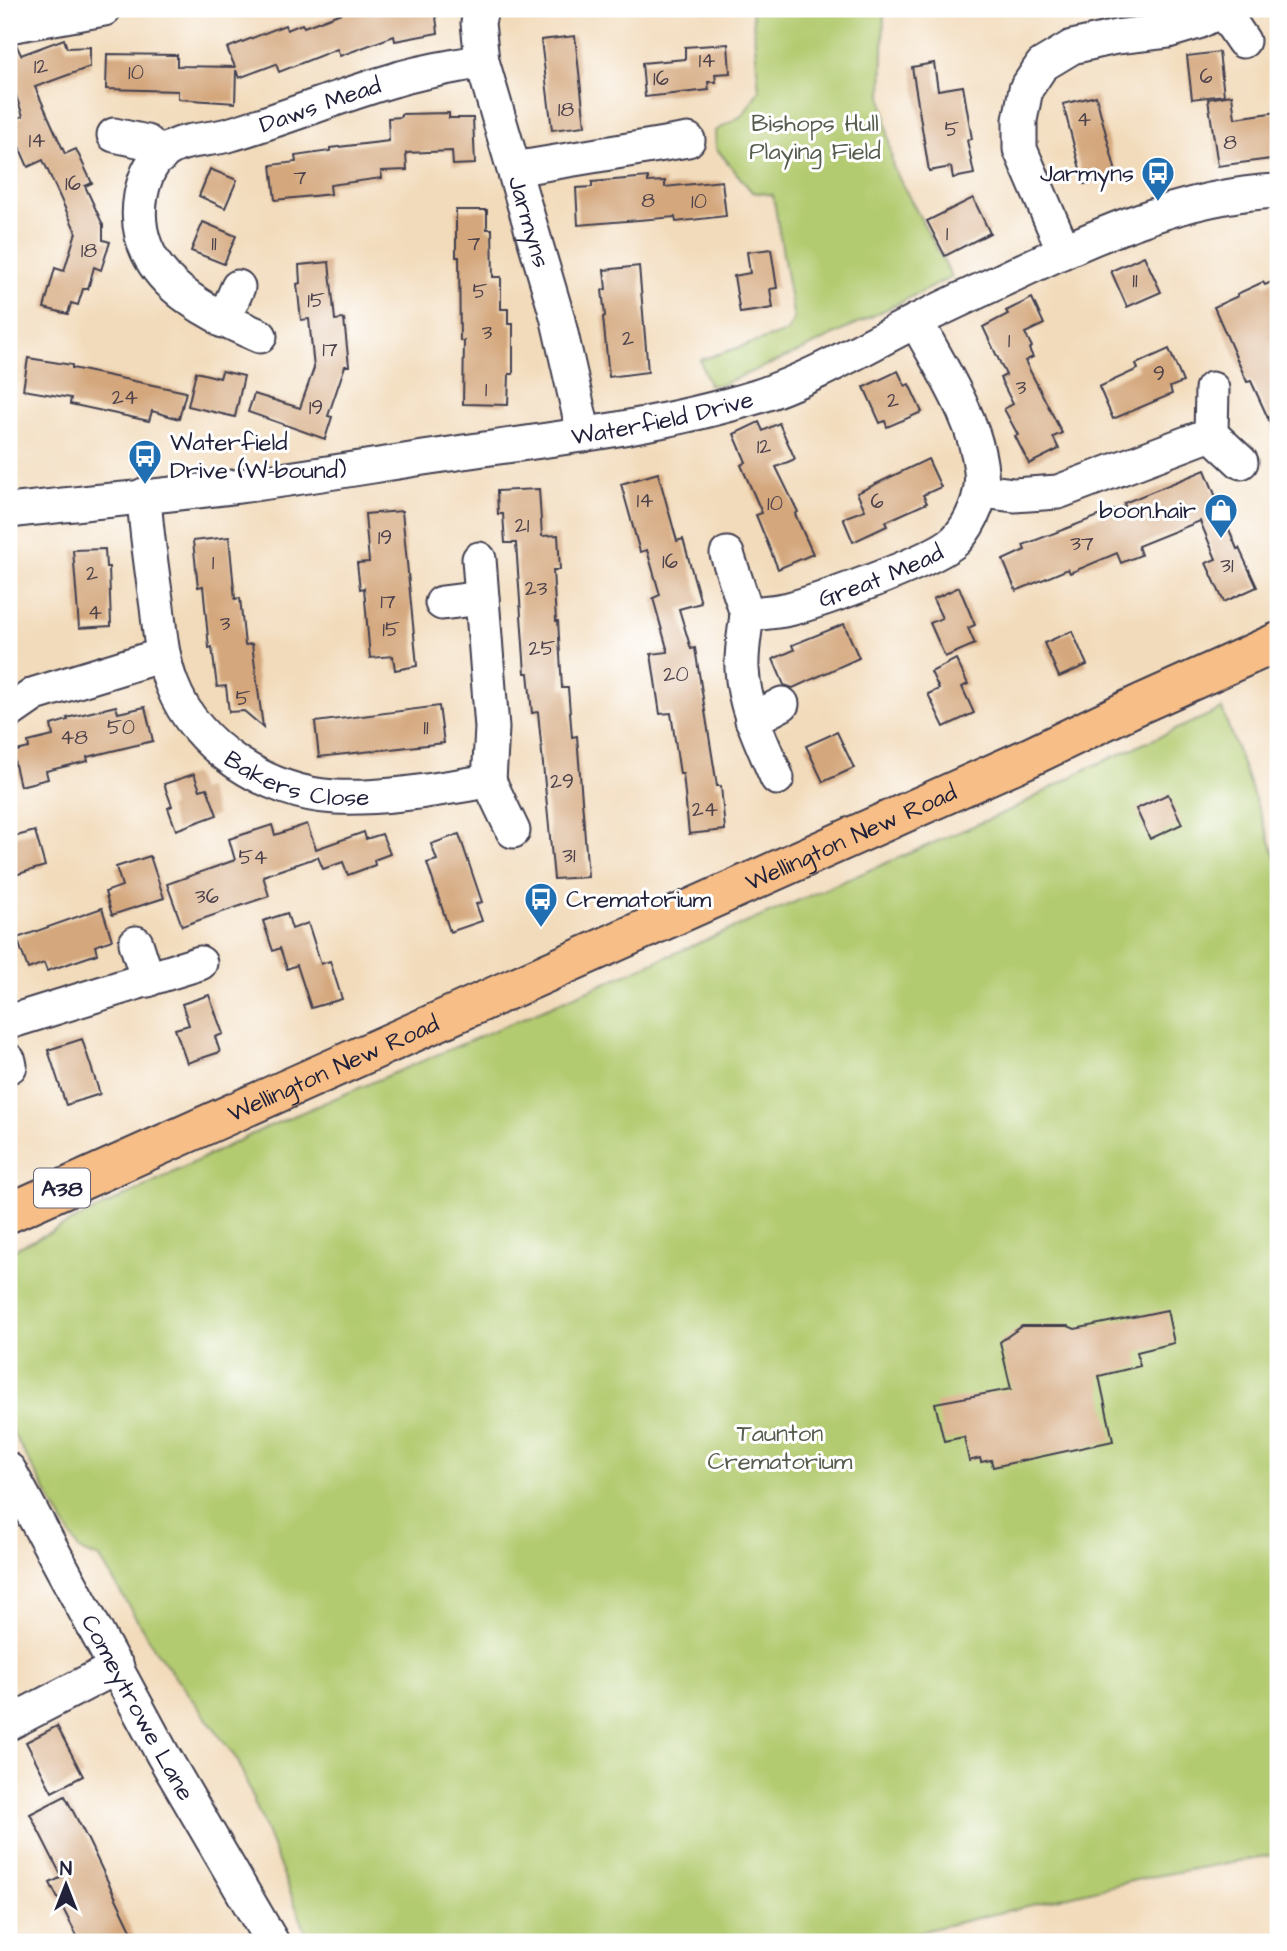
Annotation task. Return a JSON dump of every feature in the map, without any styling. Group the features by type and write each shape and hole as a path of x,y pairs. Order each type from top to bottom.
{"main road":[{"name":"Wellington New Road","path":"9,1213 1030,757 1278,642"}],"street":[{"path":"9,26 104,9"},
{"name":"Jarmyns","path":"481,9 478,23 482,61 557,316 584,435"},
{"path":"1064,251 1020,149 1020,120 1026,89 1042,65 1072,47 1116,37 1168,31 1198,22 1222,9 1243,41"},
{"name":"Daws Mead","path":"161,156 172,147 226,136 395,79 482,61"},
{"path":"114,135 146,142 161,156 152,162 143,184 139,206 141,228 148,251 166,279 190,302 223,321 260,336"},
{"path":"514,169 671,150"},
{"name":"Waterfield Drive","path":"9,511 235,486 654,423 760,396 847,358 916,321 1064,251 1123,227 1189,206 1253,192 1278,191"},
{"path":"223,321 238,287"},
{"path":"916,321 959,399 976,448 982,491 1014,495 1058,492 1211,434"},
{"path":"1212,389 1211,434 1241,462"},
{"name":"Great Mead","path":"747,614 789,609 929,556 956,540 972,516 982,491"},
{"name":"Bakers Close","path":"144,495 164,657 172,686 192,721 211,741 249,770 300,792 334,797 394,796 489,781"},
{"path":"727,554 747,614 741,668 752,720 777,778"},
{"path":"479,559 492,728 489,781 513,831"},
{"path":"442,603 482,598"},
{"path":"9,712 36,694 146,660 164,657"},
{"path":"752,720 782,704"},
{"path":"136,943 148,979"},
{"path":"9,1022 200,963"},
{"name":"Comeytrowe Lane","path":"9,1470 163,1755 272,1942"},
{"path":"9,1723 117,1667"}],"green space":[{"name":"Bishops Hull Playing Field","path":"752,9 884,9 882,96 893,167 952,277 801,351 720,385 709,385 700,360 787,332 794,319 773,195 752,192 716,148 715,131 743,115 759,90"},
{"name":"Taunton Crematorium","path":"1222,709 1278,863 1278,1854 1144,1878 877,1942 310,1942 238,1761 154,1648 100,1558 79,1550 9,1426 9,1252 263,1129 1013,809 1086,769"}],"building":[{"path":"352,9 435,9 438,33 395,41 394,36 340,56 337,49 279,72 276,64 239,78 236,70 235,103 178,99 178,91 106,89 107,54 177,55 177,66 235,67 227,48 285,25 287,30 302,24 304,27"},
{"path":"575,36 585,126 552,130 541,40"},
{"path":"64,39 67,48 90,47 90,67 35,87 65,154 76,149 92,183 85,186 103,225 103,240 110,242 101,270 94,267 88,289 83,289 78,305 71,303 68,314 44,308 55,268 64,271 76,232 43,160 28,167 9,124 23,116 9,76 9,45 16,44 21,55"},
{"path":"728,44 730,73 715,74 716,82 708,82 709,90 645,97 642,63 685,59 685,47"},
{"path":"1219,52 1224,95 1192,99 1187,56"},
{"path":"934,63 938,90 963,86 972,139 967,140 974,174 953,178 951,167 929,171 912,67"},
{"path":"1232,95 1235,118 1278,112 1278,158 1218,166 1208,99"},
{"path":"1096,96 1117,176 1084,184 1063,104"},
{"path":"449,113 449,118 473,118 475,164 453,165 452,151 406,153 407,170 381,171 382,178 330,185 331,194 275,200 271,165 296,162 295,156 330,151 330,148 389,141 388,118 401,117 401,114"},
{"path":"210,169 237,180 225,208 199,196"},
{"path":"648,177 648,182 665,181 665,187 722,181 726,216 676,222 675,217 578,225 576,188 592,187 592,182"},
{"path":"973,198 990,233 945,256 927,221"},
{"path":"456,210 487,210 487,229 492,229 493,277 501,277 501,309 508,309 508,324 513,324 513,374 509,374 508,405 463,404 464,341 460,341"},
{"path":"203,222 236,236 224,264 191,251"},
{"path":"771,249 777,288 770,289 773,308 740,313 734,276 750,273 747,252"},
{"path":"1144,256 1161,292 1127,307 1111,271"},
{"path":"329,262 335,320 344,319 349,366 345,366 328,416 332,417 325,439 248,412 254,394 300,408 314,368 309,319 301,320 297,284 300,283 299,265"},
{"path":"639,266 648,372 609,377 603,317 602,290 606,289 604,270"},
{"path":"1278,279 1278,440 1251,381 1247,382 1214,307 1263,282 1265,285"},
{"path":"1032,298 1044,324 1025,333 1032,347 1029,349 1033,357 1025,361 1062,433 1053,437 1059,449 1029,464 1004,409 1013,404 1000,378 1006,375 983,327"},
{"path":"1169,349 1183,382 1170,387 1172,394 1113,419 1099,387 1138,369 1136,364"},
{"path":"28,358 72,365 72,368 186,392 179,419 152,411 149,421 70,404 71,398 23,390"},
{"path":"222,371 244,376 235,417 188,406 196,372 220,378"},
{"path":"898,371 905,386 909,384 922,412 887,427 885,421 880,423 864,387"},
{"path":"759,422 763,431 779,423 795,459 776,467 798,512 795,514 813,554 778,569 756,515 762,513 741,465 746,462 734,434"},
{"path":"928,459 941,487 923,495 927,503 885,522 887,526 853,542 843,518 865,510 857,493"},
{"path":"1205,470 1237,549 1239,548 1257,587 1224,602 1206,563 1216,559 1200,521 1138,546 1141,555 1121,563 1117,553 1070,573 1068,569 1016,591 1003,560 1025,550 1023,545 1125,506 1124,503"},
{"path":"658,473 677,541 683,539 701,603 679,609 691,649 695,648 717,786 721,786 725,830 689,834 683,774 680,774 671,713 660,714 651,654 668,652 653,598 660,595 647,550 640,552 621,484"},
{"path":"539,489 542,536 558,535 560,570 553,570 556,621 562,688 568,688 572,737 577,736 588,877 554,879 538,712 532,713 528,673 525,673 516,543 505,543 503,514 498,514 497,491"},
{"path":"402,511 417,666 395,670 393,656 370,658 364,588 360,589 357,563 369,562 365,514"},
{"path":"229,537 235,599 240,598 245,645 252,644 263,727 244,711 229,712 226,686 217,687 212,647 209,648 203,586 198,587 193,541"},
{"path":"105,549 106,567 109,567 111,626 79,628 73,550"},
{"path":"959,587 975,625 968,628 975,644 945,657 930,623 942,618 933,599"},
{"path":"844,624 859,658 793,688 784,685 773,659 794,650 792,645"},
{"path":"1072,631 1087,665 1059,677 1044,643"},
{"path":"956,659 968,684 962,687 974,713 944,727 928,694 939,689 931,672"},
{"path":"116,706 118,713 145,707 153,741 87,757 88,761 46,771 48,779 20,786 12,752 29,748 28,742 53,736 51,725 68,720 67,718"},
{"path":"439,706 444,743 319,757 315,722"},
{"path":"837,732 854,768 823,782 806,746"},
{"path":"194,774 200,790 207,788 217,815 176,830 168,808 172,806 164,784"},
{"path":"1168,794 1182,824 1150,839 1136,809"},
{"path":"307,824 316,849 364,832 366,839 382,834 390,854 374,860 375,865 348,875 343,862 323,869 318,857 263,876 269,896 182,926 167,884 235,860 229,839 272,825 275,835"},
{"path":"35,831 45,866 15,875 9,852 9,838"},
{"path":"459,834 482,902 476,904 482,921 450,932 427,863 437,860 431,844"},
{"path":"150,856 164,898 112,915 105,892 122,886 116,867"},
{"path":"102,908 112,940 95,946 97,954 47,971 44,963 28,969 17,938"},
{"path":"287,913 292,929 308,923 321,964 330,961 342,999 311,1008 297,965 287,969 280,948 273,951 263,921"},
{"path":"209,995 223,1034 215,1037 220,1052 187,1063 175,1029 189,1025 182,1004"},
{"path":"82,1039 100,1094 66,1105 48,1050"},
{"path":"1167,1310 1174,1343 1137,1352 1140,1366 1099,1376 1113,1441 993,1467 991,1460 981,1462 980,1458 969,1461 964,1437 944,1441 935,1403 1011,1389 1000,1342 1022,1326 1068,1326 1075,1329"},
{"path":"57,1726 83,1776 52,1792 26,1742"},
{"path":"65,1796 137,1942 80,1942 50,1883 62,1877 30,1814"}],"place":[{"name":"Jarmyns","path":"1158,203"},
{"name":"Waterfield Drive (W-bound)","path":"145,486"},
{"name":"boon.hair","path":"1221,540"},
{"name":"Crematorium","path":"541,929"}]}
